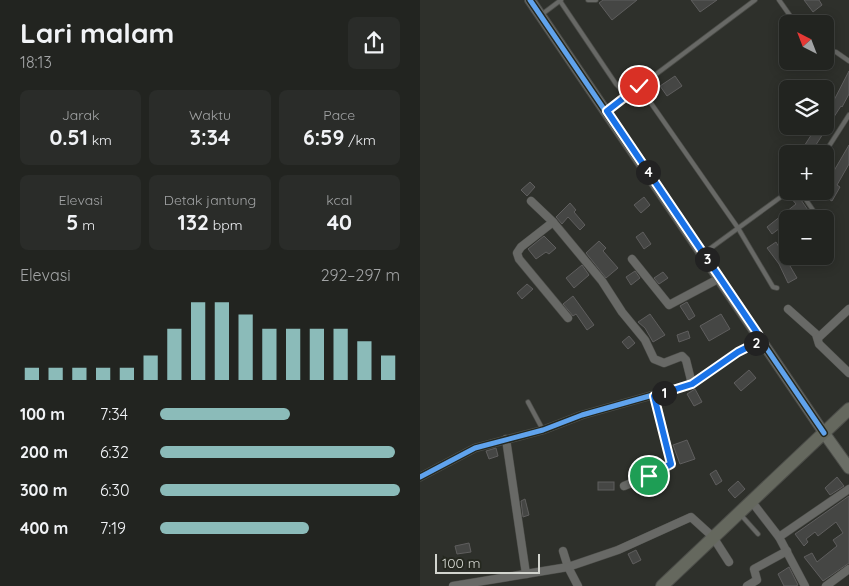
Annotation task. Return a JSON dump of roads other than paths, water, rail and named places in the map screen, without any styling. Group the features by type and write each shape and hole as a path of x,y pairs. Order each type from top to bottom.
{"main road":[{"path":"662,586 849,408"},
{"path":"824,432 849,468"}],"street":[{"path":"530,0 824,432"},
{"path":"532,201 553,222 602,281 622,312 645,340 654,359 664,363 682,356 689,368 692,384"},
{"path":"553,222 521,247 517,253 519,259 568,318"},
{"path":"632,259 669,305 720,278"},
{"path":"788,309 818,338 819,344 849,373"},
{"path":"818,338 849,309"},
{"path":"420,477 474,448 542,430 582,415 692,384 738,352 762,340"},
{"path":"624,486 662,470 671,464 654,396"},
{"path":"506,439 526,574"},
{"path":"779,538 849,489"},
{"path":"752,502 779,538 805,586"},
{"path":"454,586 568,567 618,550 691,517 713,537 729,562"},
{"path":"563,551 568,567 578,586"},
{"path":"747,586 757,580 754,569 787,551"},
{"path":"831,584 849,569"}],"lane":[{"path":"588,0 596,0"},
{"path":"607,111 755,0"},
{"path":"779,0 790,15"},
{"path":"542,15 561,1 616,84 627,95"},
{"path":"834,52 849,61"},
{"path":"639,86 738,228 773,287 777,288"},
{"path":"830,145 849,115"},
{"path":"703,253 779,198"},
{"path":"528,402 542,430"},
{"path":"740,513 758,534"}]}
